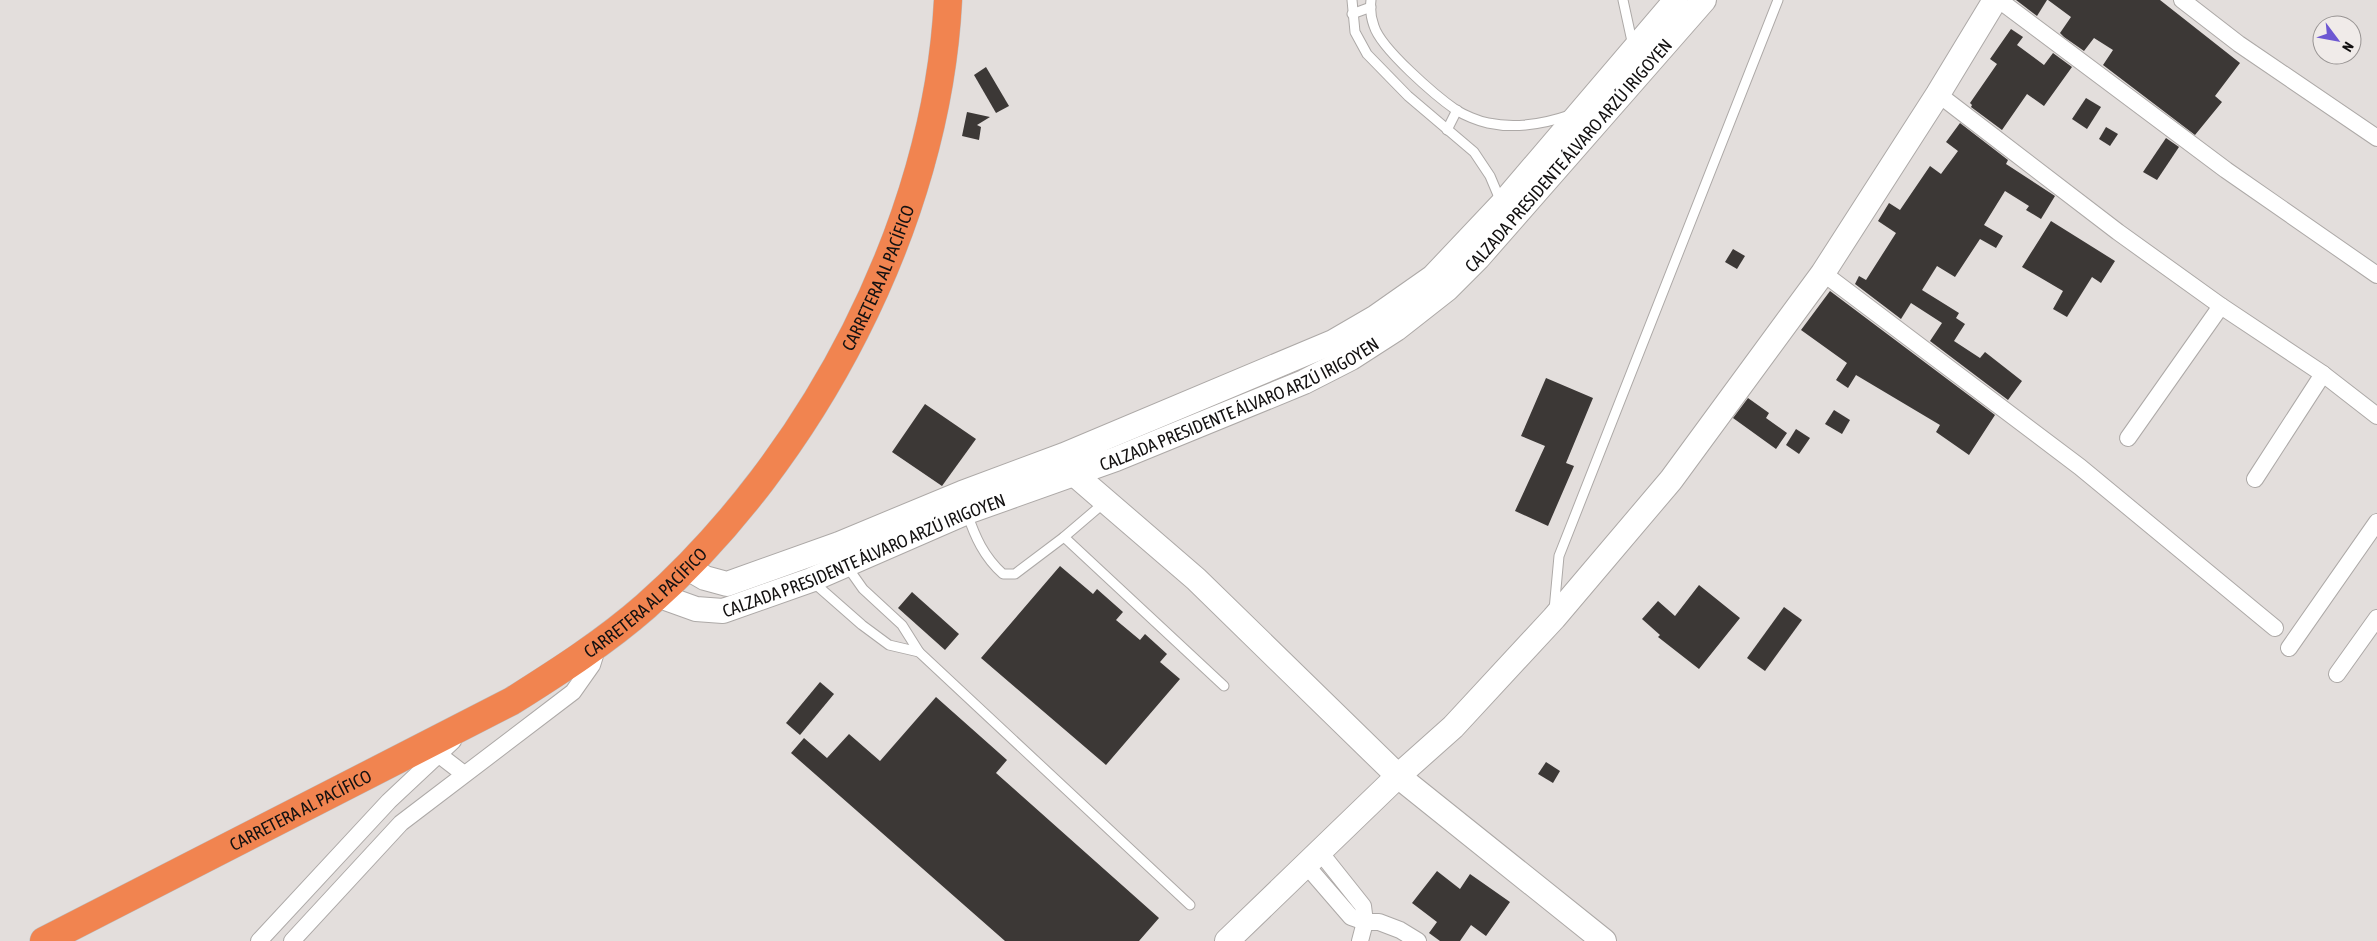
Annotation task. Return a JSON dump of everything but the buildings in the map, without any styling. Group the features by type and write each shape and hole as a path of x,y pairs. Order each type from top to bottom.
{"highway":[{"name":"CARRETERA AL PACÍFICO","path":"44,941 477,720 549,678 600,642 646,607 686,567 739,509 766,476 826,388 856,331 883,273 911,193 928,131 937,90 948,0"}],"street":[{"name":"CALZADA PRESIDENTE ÁLVARO ARZÚ IRIGOYEN","path":"686,567 705,578 727,584 842,555 964,503 1069,464 1116,458 1304,382 1351,358 1396,329 1447,288 1478,258 1507,211 1580,112 1676,0"},
{"name":"CALZADA PRESIDENTE ÁLVARO ARZÚ IRIGOYEN","path":"1507,211 1704,0"},
{"path":"1227,941 1398,776 1453,728 1554,618 1670,480 1823,273 1938,94 1995,0"},
{"path":"1999,0 2226,170 2377,275"},
{"path":"2182,0 2238,44 2377,138"},
{"path":"1938,94 2118,232 2221,306 2323,374 2377,416"},
{"path":"1823,273 2080,467 2275,628"},
{"path":"2128,438 2221,306"},
{"path":"2256,479 2323,374"},
{"path":"1069,464 1105,501 1196,579 1398,776 1604,941"},
{"path":"2289,648 2377,522"},
{"name":"CALZADA PRESIDENTE ÁLVARO ARZÚ IRIGOYEN","path":"657,595 696,609 724,611 811,580 842,555"},
{"path":"2337,674 2377,618"},
{"path":"292,941 401,824 573,692 592,665 600,642"},
{"path":"259,941 389,801 477,720"},
{"path":"438,754 464,774"},
{"path":"1313,858 1364,906 1366,922 1360,941"},
{"path":"1366,922 1379,922 1400,930 1418,941"}],"lane":[{"path":"1352,0 1355,32 1368,54 1408,96 1474,152 1490,176 1507,211"},
{"path":"1623,0 1634,50"},
{"path":"1554,618 1559,556 1778,0"},
{"path":"1352,14 1371,3 1374,27 1385,45 1426,85 1457,110 1487,123 1545,124 1580,112"},
{"path":"1447,130 1457,110"},
{"path":"964,503 973,533 989,562 1002,574 1015,574 1064,537 1105,501"},
{"path":"1064,537 1224,686"},
{"path":"842,555 864,588 902,625 919,652 1190,905"},
{"path":"811,580 889,646 919,652"}]}
